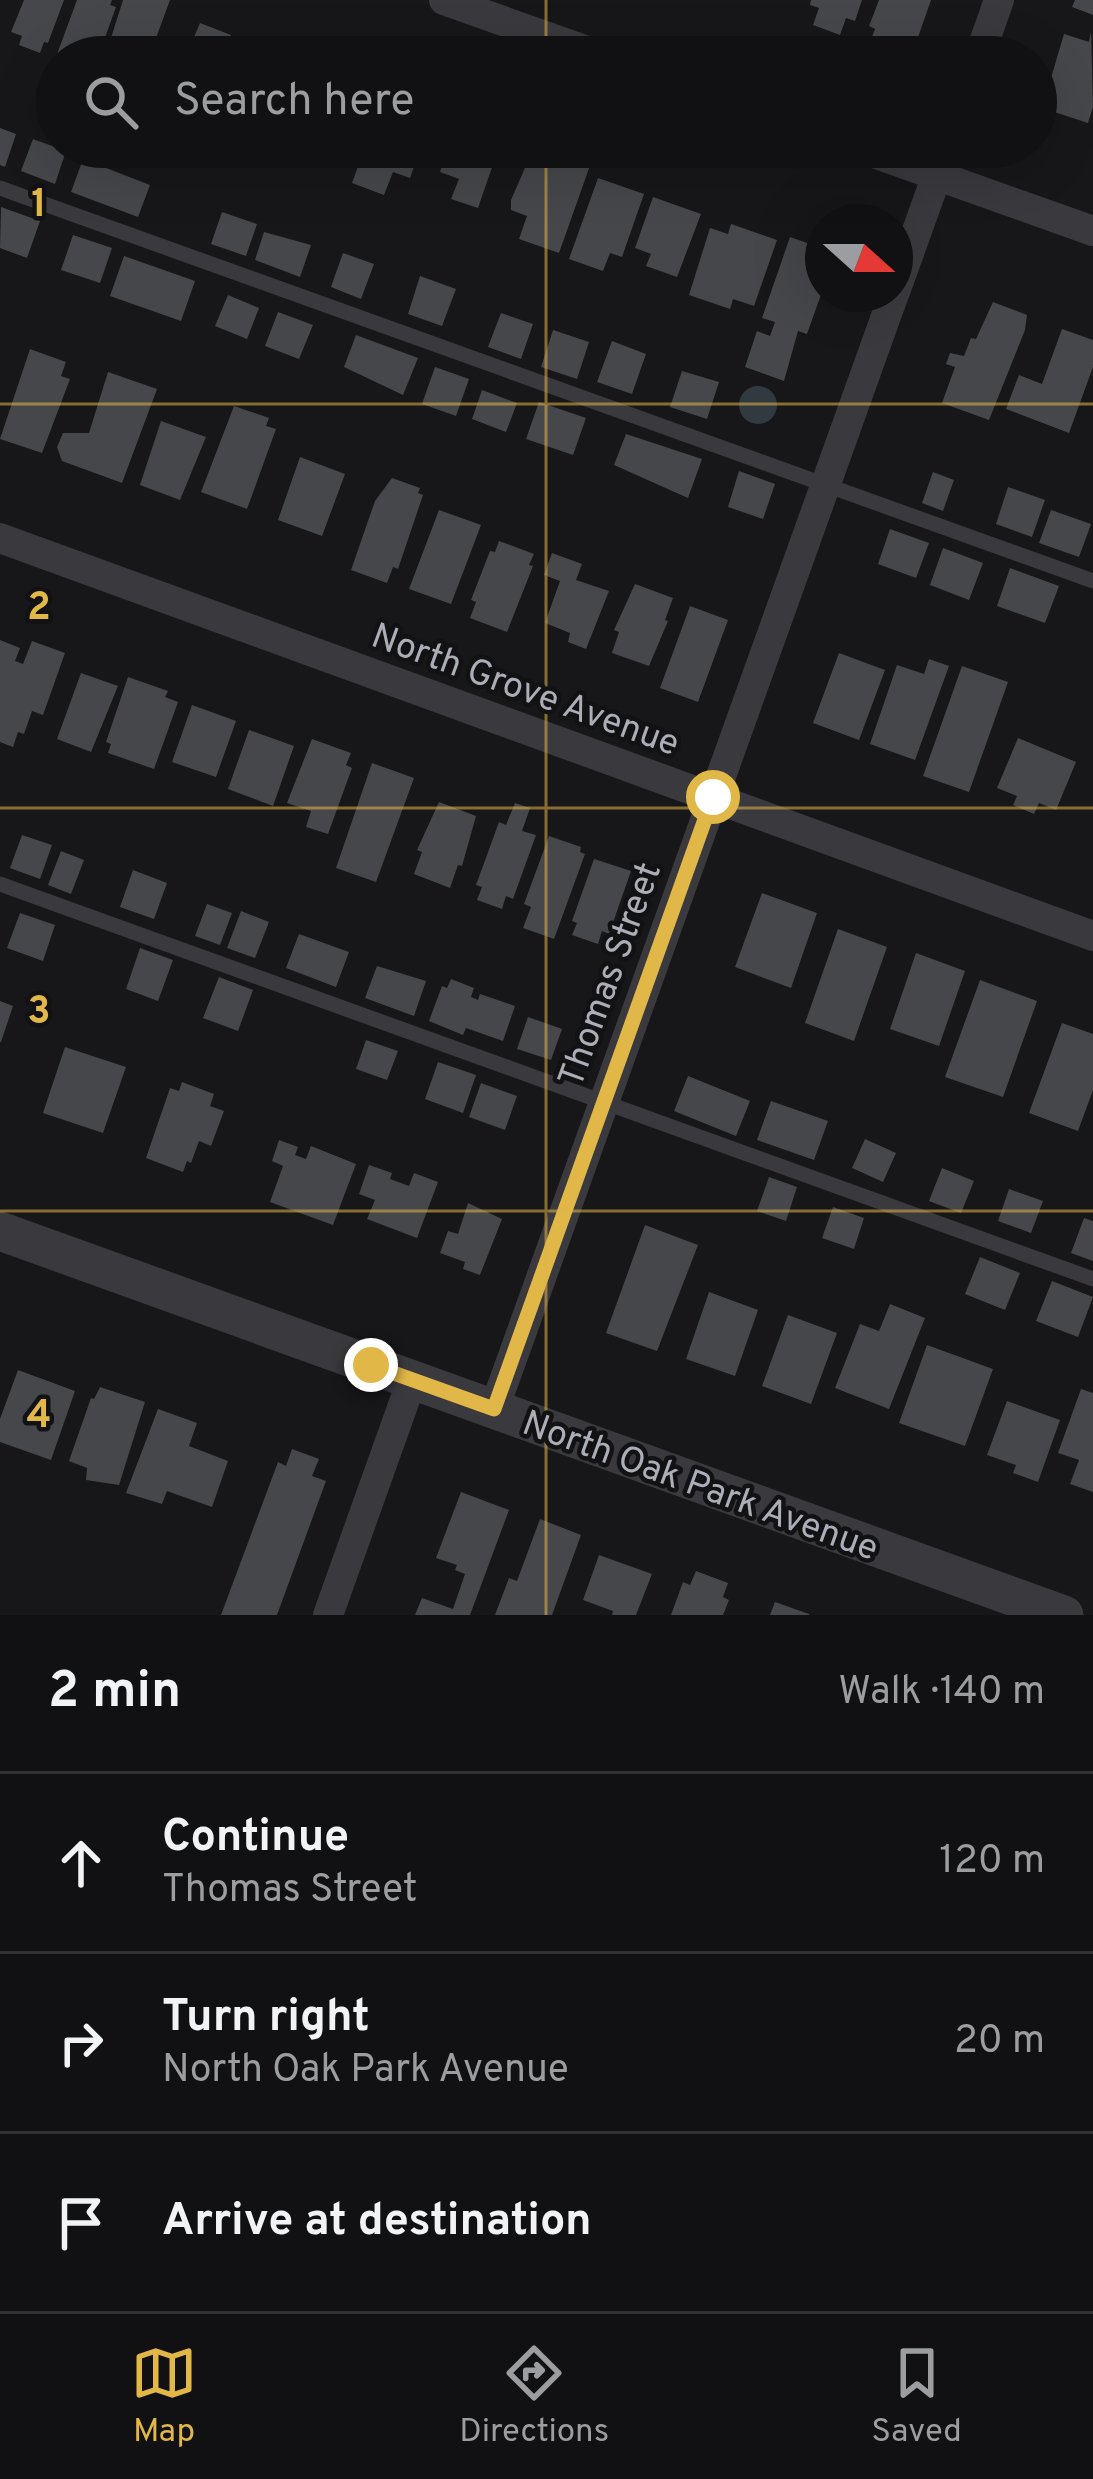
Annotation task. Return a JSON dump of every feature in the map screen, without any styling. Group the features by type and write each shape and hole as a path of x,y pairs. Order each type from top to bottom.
{"street":[{"path":"444,0 545,36"},
{"path":"987,36 1000,0"},
{"name":"Thomas Street","path":"913,242 940,168"},
{"path":"957,168 1093,231"},
{"name":"Thomas Street","path":"494,1409 888,312"},
{"name":"North Grove Avenue","path":"0,538 1093,936"},
{"name":"North Oak Park Avenue","path":"0,1231 1064,1615"},
{"path":"328,1615 412,1380"}],"lane":[{"path":"0,188 1093,581"},
{"path":"0,884 1093,1279"}],"shaded area":[{"path":"758,386 772,391 777,405 772,419 758,424 744,419 739,405 744,391"}],"building":[{"path":"24,0 64,0 51,36 36,36 36,51 19,45 22,36 11,32"},
{"path":"77,0 112,0 110,5 116,7 106,36 64,36"},
{"path":"123,0 170,0 157,36 112,36"},
{"path":"811,0 862,0 855,21 846,18 840,35 813,25 819,8 810,5"},
{"path":"879,0 931,0 918,36 872,36 875,29 869,26"},
{"path":"1075,0 1093,0 1093,15 1072,7"},
{"path":"200,23 231,35 231,36 195,36"},
{"path":"1091,31 1093,107 1088,123 1057,113 1057,58 1064,34 1089,42"},
{"path":"0,128 16,134 5,167 0,165"},
{"path":"33,139 36,168 60,168 55,184 21,171"},
{"path":"80,168 106,168 150,185 138,217 71,192"},
{"path":"357,168 414,168 410,178 393,172 384,195 352,183"},
{"path":"441,168 492,168 478,208 451,199 459,179 440,172"},
{"path":"525,168 589,168 559,253 519,239 527,216 511,210"},
{"path":"598,178 644,194 622,257 610,253 603,271 569,259"},
{"path":"653,197 701,214 677,277 646,266 651,254 635,248"},
{"path":"1,207 40,221 27,258 0,248"},
{"path":"222,212 257,224 246,256 211,244"},
{"path":"731,224 777,240 754,306 733,299 730,309 689,295 710,228 728,234"},
{"path":"264,232 311,245 300,277 255,260"},
{"path":"73,235 112,248 100,283 61,270"},
{"path":"790,237 805,242 805,312 815,312 807,334 798,331 784,381 745,367 757,331 770,336 775,322 762,318"},
{"path":"343,253 374,264 361,299 331,287"},
{"path":"124,256 195,281 181,321 110,296"},
{"path":"420,276 456,289 442,326 408,314"},
{"path":"228,295 259,308 247,339 215,326"},
{"path":"993,302 1027,315 989,420 942,403 955,367 946,364 950,353 964,356"},
{"path":"278,312 313,325 299,359 265,346"},
{"path":"501,313 533,324 521,359 488,347"},
{"path":"1062,329 1093,340 1093,367 1069,433 1006,409 1019,375 1042,384"},
{"path":"553,330 589,342 577,379 541,367"},
{"path":"356,335 418,358 403,395 344,367"},
{"path":"612,341 646,354 632,394 597,382"},
{"path":"30,349 66,362 61,376 70,379 42,453 0,439"},
{"path":"435,367 469,379 456,416 422,404"},
{"path":"682,371 719,382 707,419 670,407"},
{"path":"108,372 157,389 122,483 62,461 57,447 63,433 89,433"},
{"path":"482,390 517,403 506,432 472,419"},
{"path":"539,402 586,418 573,455 526,439"},
{"path":"234,406 269,418 266,426 276,429 247,509 201,492"},
{"path":"161,421 206,437 180,500 140,485"},
{"path":"626,434 702,459 688,498 614,465"},
{"path":"300,457 345,474 322,536 278,520"},
{"path":"739,471 775,484 763,519 728,507"},
{"path":"933,472 954,480 943,511 922,503"},
{"path":"392,478 420,488 418,493 423,495 398,569 393,567 387,583 351,570 375,501"},
{"path":"1008,487 1045,500 1032,537 996,524"},
{"path":"439,510 481,525 451,604 409,589"},
{"path":"1051,510 1091,524 1079,557 1039,543"},
{"path":"890,529 929,543 916,578 878,564"},
{"path":"499,541 534,554 507,632 470,618 476,602 471,600 490,551 495,552"},
{"path":"943,548 983,563 969,600 930,585"},
{"path":"552,553 582,564 576,580 609,591 586,649 568,642 570,633 545,623 560,581 544,575"},
{"path":"1010,568 1059,586 1045,623 997,606"},
{"path":"635,584 673,598 649,666 612,653 619,632 614,630"},
{"path":"690,606 728,620 698,702 660,688"},
{"path":"0,640 20,648 15,661 23,664 32,641 65,653 43,715 32,711 24,734 18,732 13,747 0,742"},
{"path":"839,653 885,670 859,740 813,723"},
{"path":"929,659 949,666 915,760 870,744 897,665 924,674"},
{"path":"962,666 1008,682 969,792 923,776"},
{"path":"81,673 118,686 91,752 57,739"},
{"path":"128,677 168,691 165,697 178,702 154,769 108,753 111,744 106,742"},
{"path":"192,705 236,721 216,777 172,762"},
{"path":"249,730 294,746 273,806 228,789"},
{"path":"1018,738 1076,762 1056,810 1039,803 1034,814 1013,805 1017,796 997,788"},
{"path":"312,739 351,753 346,765 352,768 328,834 306,827 311,811 287,803"},
{"path":"372,763 414,778 376,882 336,868"},
{"path":"439,802 476,816 462,866 458,865 450,888 414,874 422,852 417,850"},
{"path":"515,803 530,808 522,831 536,835 513,899 506,896 502,909 477,900 482,887 476,885 499,822 506,825"},
{"path":"22,835 52,845 40,879 10,868"},
{"path":"549,836 581,847 585,854 554,939 523,928 531,907 524,904"},
{"path":"61,851 84,860 71,894 48,885"},
{"path":"594,859 631,871 609,934 602,931 598,944 572,935 577,923 572,921"},
{"path":"133,870 167,883 154,919 120,907"},
{"path":"762,893 817,913 791,988 735,967"},
{"path":"207,904 232,913 220,945 195,936"},
{"path":"241,911 269,922 255,958 227,948"},
{"path":"20,913 55,925 43,961 7,948"},
{"path":"838,929 887,947 854,1041 805,1023"},
{"path":"299,934 349,952 336,987 286,968"},
{"path":"140,948 173,960 158,1001 126,989"},
{"path":"916,953 965,971 939,1046 890,1029"},
{"path":"377,966 426,981 414,1016 365,998"},
{"path":"219,977 253,990 238,1031 203,1018"},
{"path":"451,979 474,988 471,997 478,1000 480,994 515,1006 503,1041 466,1028 463,1035 429,1021 442,986 447,988"},
{"path":"980,980 1037,1001 1003,1097 945,1077"},
{"path":"0,1001 13,1006 1,1042 0,1042"},
{"path":"528,1017 562,1029 551,1060 517,1049"},
{"path":"1062,1023 1093,1034 1093,1090 1078,1131 1029,1113"},
{"path":"366,1040 398,1051 387,1080 356,1069"},
{"path":"65,1047 126,1067 103,1133 43,1113"},
{"path":"438,1062 476,1075 463,1113 425,1099"},
{"path":"688,1076 750,1101 736,1136 674,1111"},
{"path":"182,1082 214,1094 210,1106 224,1111 211,1146 199,1141 183,1172 146,1158 170,1088 179,1091"},
{"path":"481,1083 517,1096 505,1130 469,1117"},
{"path":"771,1101 828,1121 814,1160 757,1140"},
{"path":"865,1139 896,1153 883,1182 852,1168"},
{"path":"279,1140 298,1147 295,1155 306,1159 311,1146 356,1164 333,1225 270,1202 283,1166 272,1161"},
{"path":"369,1165 392,1173 390,1179 409,1186 414,1173 438,1182 417,1238 367,1219 375,1200 359,1194"},
{"path":"942,1168 974,1181 961,1213 929,1201"},
{"path":"769,1177 797,1187 786,1221 757,1211"},
{"path":"1009,1189 1043,1201 1031,1233 998,1221"},
{"path":"468,1203 502,1219 480,1275 463,1269 465,1262 440,1253 448,1231 458,1234"},
{"path":"833,1207 864,1218 854,1249 822,1238"},
{"path":"1084,1218 1093,1221 1093,1261 1071,1253"},
{"path":"645,1225 698,1245 657,1351 606,1333"},
{"path":"980,1257 1020,1273 1005,1310 965,1294"},
{"path":"1052,1281 1093,1297 1078,1337 1036,1321"},
{"path":"709,1292 758,1310 735,1376 686,1359"},
{"path":"890,1304 925,1318 889,1409 835,1388 860,1324 879,1331"},
{"path":"788,1315 837,1333 811,1404 762,1386"},
{"path":"927,1345 993,1369 965,1446 899,1423"},
{"path":"18,1370 75,1391 51,1460 0,1442 0,1419"},
{"path":"100,1387 145,1402 119,1485 86,1480 87,1468 69,1461 91,1398"},
{"path":"1081,1389 1093,1393 1093,1492 1070,1484 1079,1460 1058,1453"},
{"path":"1007,1401 1060,1420 1038,1482 1013,1473 1016,1465 987,1455"},
{"path":"158,1409 197,1423 189,1446 228,1461 212,1507 167,1491 162,1504 126,1493"},
{"path":"292,1449 319,1459 312,1476 326,1481 277,1615 221,1615 278,1462 286,1466"},
{"path":"461,1492 509,1510 470,1615 415,1615 422,1598 453,1609 465,1574 455,1570 457,1565 436,1558"},
{"path":"540,1519 581,1535 552,1615 495,1615 509,1578 517,1581"},
{"path":"599,1555 652,1574 636,1615 612,1615 613,1611 583,1600"},
{"path":"696,1571 728,1583 723,1597 729,1600 723,1615 671,1615 683,1582 690,1585"},
{"path":"775,1602 809,1614 809,1615 770,1615"}],"route":[{"path":"371,1365 494,1409 713,797"}]}
